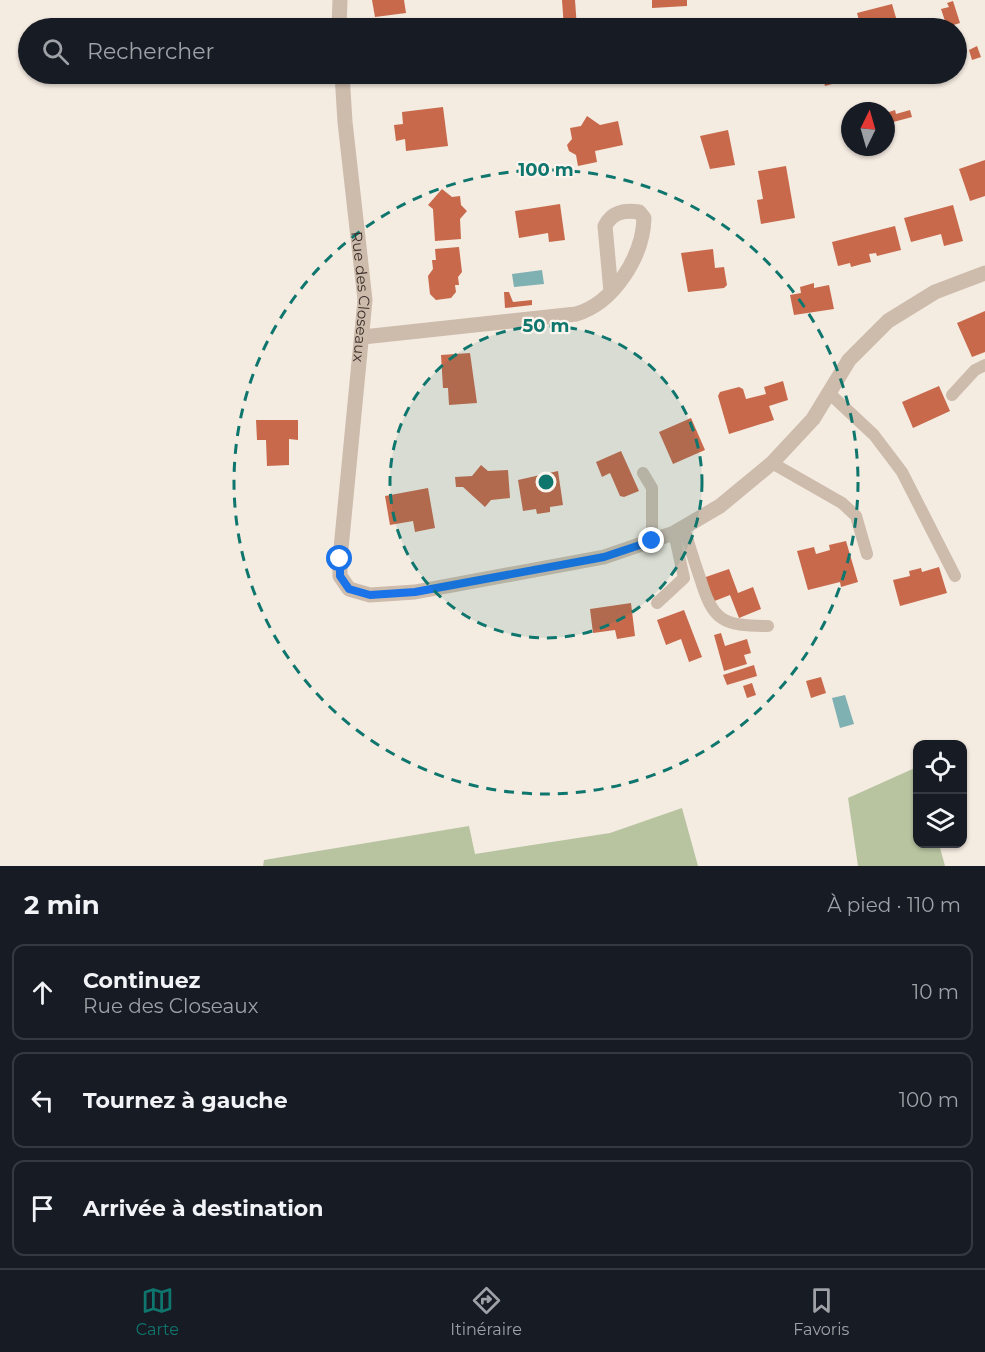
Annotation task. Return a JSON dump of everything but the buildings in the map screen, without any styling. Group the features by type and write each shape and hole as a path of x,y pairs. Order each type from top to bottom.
{"street":[{"path":"339,18 340,0"},
{"name":"Rue des Closeaux","path":"343,84 365,300 340,576 349,589 370,595 415,592 604,557 652,541"},
{"path":"363,337 576,314 600,304 611,292 627,273 644,226 644,218 639,212 627,210 614,214 605,226 611,292"},
{"path":"652,541 679,530 720,506 772,463 813,418 849,360 888,321 935,292 985,273"}],"lane":[{"path":"952,394 975,370 985,364"},
{"path":"829,393 874,435 902,472 955,576"},
{"path":"772,463 843,503 856,516 867,554"},
{"path":"643,473 652,488 652,541"},
{"path":"657,603 684,578 679,530"},
{"path":"679,530 709,608 723,619 741,626 768,626"}],"green space":[{"path":"913,769 913,848 940,848 945,866 858,866 848,798"},
{"path":"682,808 698,866 263,866 264,860 469,826 475,854 610,833"}],"water":[{"path":"542,270 544,284 514,287 512,274"},
{"path":"845,695 854,724 840,728 832,698"}],"route":[{"path":"340,559 340,576 349,589 370,595 415,592 604,557 652,541"}]}
